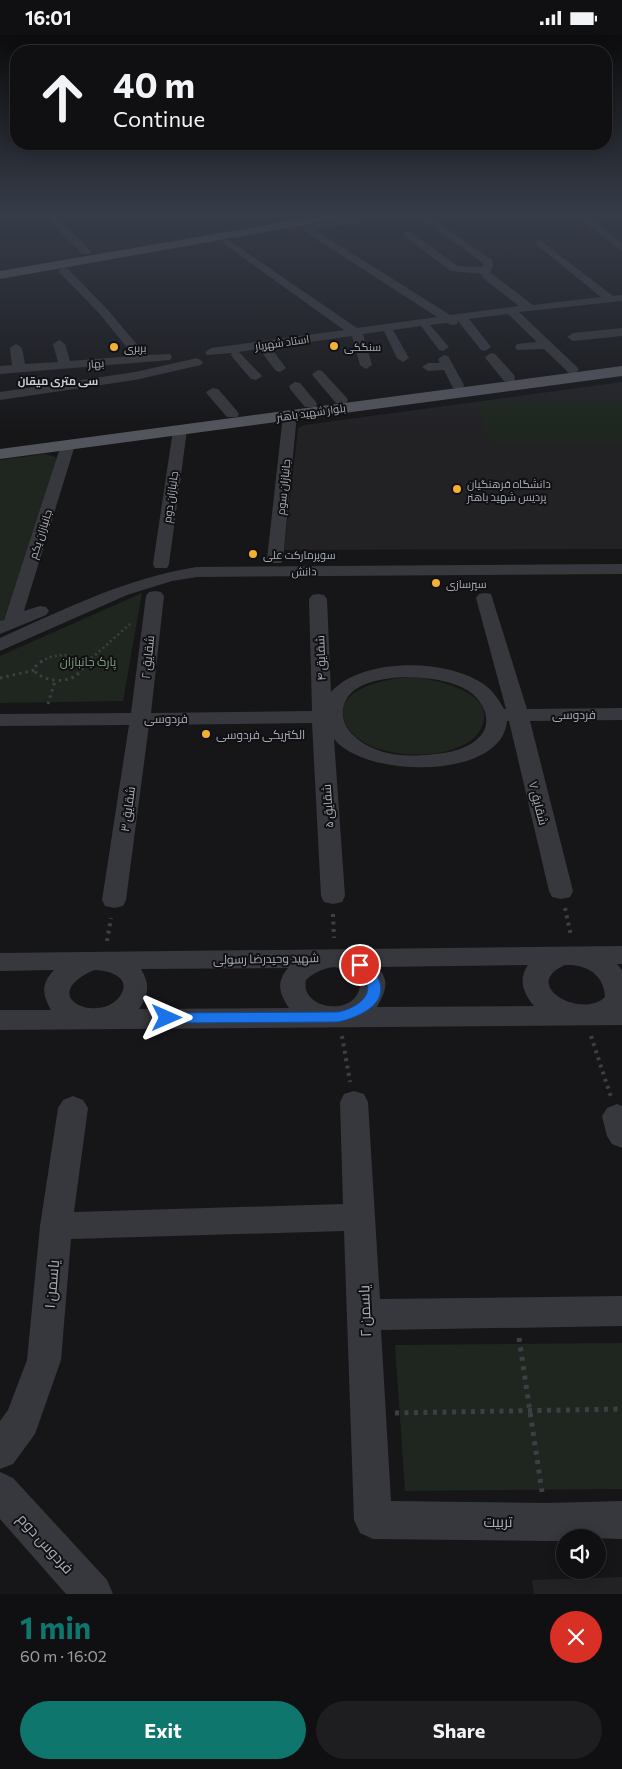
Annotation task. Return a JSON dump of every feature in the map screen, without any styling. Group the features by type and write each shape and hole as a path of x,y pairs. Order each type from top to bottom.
{"main road":[{"name":"بلوار شهید باهنر","path":"0,445 622,363"},
{"name":"بلوار شهید باهنر","path":"0,454 622,371"}],"street":[{"path":"79,287 143,359"},
{"path":"290,287 357,334 366,365"},
{"path":"399,287 455,321 488,352 509,378"},
{"path":"502,287 531,309"},
{"path":"595,287 610,299"},
{"name":"استاد شهریار","path":"214,355 237,355 357,334 426,327 518,309 622,298"},
{"name":"استاد شهریار","path":"214,355 514,314 531,309"},
{"path":"514,314 573,370"},
{"path":"426,327 445,357 458,385"},
{"path":"389,332 403,358"},
{"path":"573,337 622,332"},
{"path":"594,335 606,344"},
{"path":"59,344 65,365"},
{"path":"521,347 547,345"},
{"path":"16,348 19,369"},
{"path":"266,351 280,369"},
{"path":"0,396 134,376 195,358 207,362 214,355"},
{"path":"237,355 256,376"},
{"path":"428,367 445,357"},
{"name":"بهار","path":"0,370 143,359 195,358"},
{"path":"318,374 341,400"},
{"path":"295,386 310,404"},
{"path":"213,392 232,414"},
{"name":"جانبازان سوم","path":"275,559 290,415"},
{"name":"جانبازان دوم","path":"161,564 180,430"},
{"name":"جانبازان یکم","path":"6,625 68,445"},
{"name":"دانش","path":"6,625 149,567 191,560 622,558"},
{"name":"دانش","path":"0,645 105,598 157,578 174,574 217,572 622,569"},
{"name":"شقایق ۷","path":"485,598 507,714 561,891"},
{"name":"شقایق ۴","path":"318,599 327,717"},
{"name":"شقایق ۲","path":"140,719 154,603"},
{"path":"406,671 431,672 455,678 490,700 507,714 485,743 473,750 443,760 415,762 388,759 364,751 345,739 327,717 343,690 360,680 381,673 406,671"},
{"name":"فردوسی","path":"507,714 622,714"},
{"name":"فردوسی","path":"0,719 327,717"},
{"name":"شقایق ۵","path":"327,717 333,896"},
{"name":"شقایق ۳","path":"114,900 140,719"},
{"path":"576,955 590,958 612,972 618,982 620,992 616,1001 609,1009 598,1014 584,1016 556,1009 545,1002 537,992 534,983 536,973 541,965 556,957 576,955"},
{"name":"شهید وحیدرضا رسولی","path":"0,962 622,955"},
{"path":"335,958 348,960 360,965 368,972 373,981 374,991 371,1000 363,1008 352,1014 338,1017 312,1012 295,997 294,977 305,966 322,959 335,958"},
{"path":"91,961 117,963 127,968 134,976 136,985 134,995 128,1004 118,1012 105,1017 91,1019 67,1013 60,1006 56,997 56,988 61,979 68,971 91,961"},
{"path":"0,1021 622,1015"},
{"name":"یاسمن ۲","path":"354,1102 373,1520"},
{"name":"یاسمن ۱","path":"0,1451 22,1421 44,1360 56,1226 74,1108"},
{"path":"56,1226 360,1217"},
{"path":"364,1315 622,1311"},
{"name":"فردوس دوم","path":"0,1491 93,1594"},
{"name":"تربیت","path":"373,1520 547,1522 622,1520"}],"path":[{"path":"0,679 35,670 36,666 45,659 58,655 72,656 82,661 93,657 154,603"},
{"path":"35,670 43,679 55,681 76,676 83,669 82,661"},
{"path":"44,719 55,681"},
{"path":"561,891 576,955"},
{"path":"333,896 335,958"},
{"path":"104,961 114,900"},
{"path":"584,1016 620,1126"},
{"path":"338,1017 354,1102"},
{"path":"515,1313 547,1522"},
{"path":"368,1414 622,1409"}],"shaded area":[{"name":"دانشگاه فرهنگیان پردیس شهید باهنر","path":"622,382 622,549 284,550 298,428 305,425"},
{"path":"622,1577 622,1594 534,1594 532,1580 606,1579"}],"green space":[{"path":"622,402 622,443 489,443 477,403"},
{"path":"45,454 59,458 3,621 0,622 0,460"},
{"name":"پارک جانبازان","path":"142,593 123,701 0,703 0,656"},
{"path":"409,677 445,683 470,694 479,702 484,712 483,724 476,736 465,744 444,752 414,754 382,750 367,744 355,736 347,726 343,713 345,703 352,695 362,688 374,684"},
{"path":"622,1343 622,1489 405,1491 395,1345"}],"place":[{"name":"سنگکی","path":"334,346"},
{"name":"بربری","path":"114,347"},
{"name":"دانشگاه فرهنگیان پردیس شهید باهنر","path":"457,489"},
{"name":"سوپرمارکت علی","path":"253,554"},
{"name":"سپرسازی","path":"436,583"},
{"name":"الکتریکی فردوسی","path":"206,734"}],"district":[{"name":"سی متری میقان","path":"58,380"}],"route":[{"path":"167,1018 338,1017 352,1014 363,1008 371,1000 374,991 373,981 368,972 360,965"}]}
